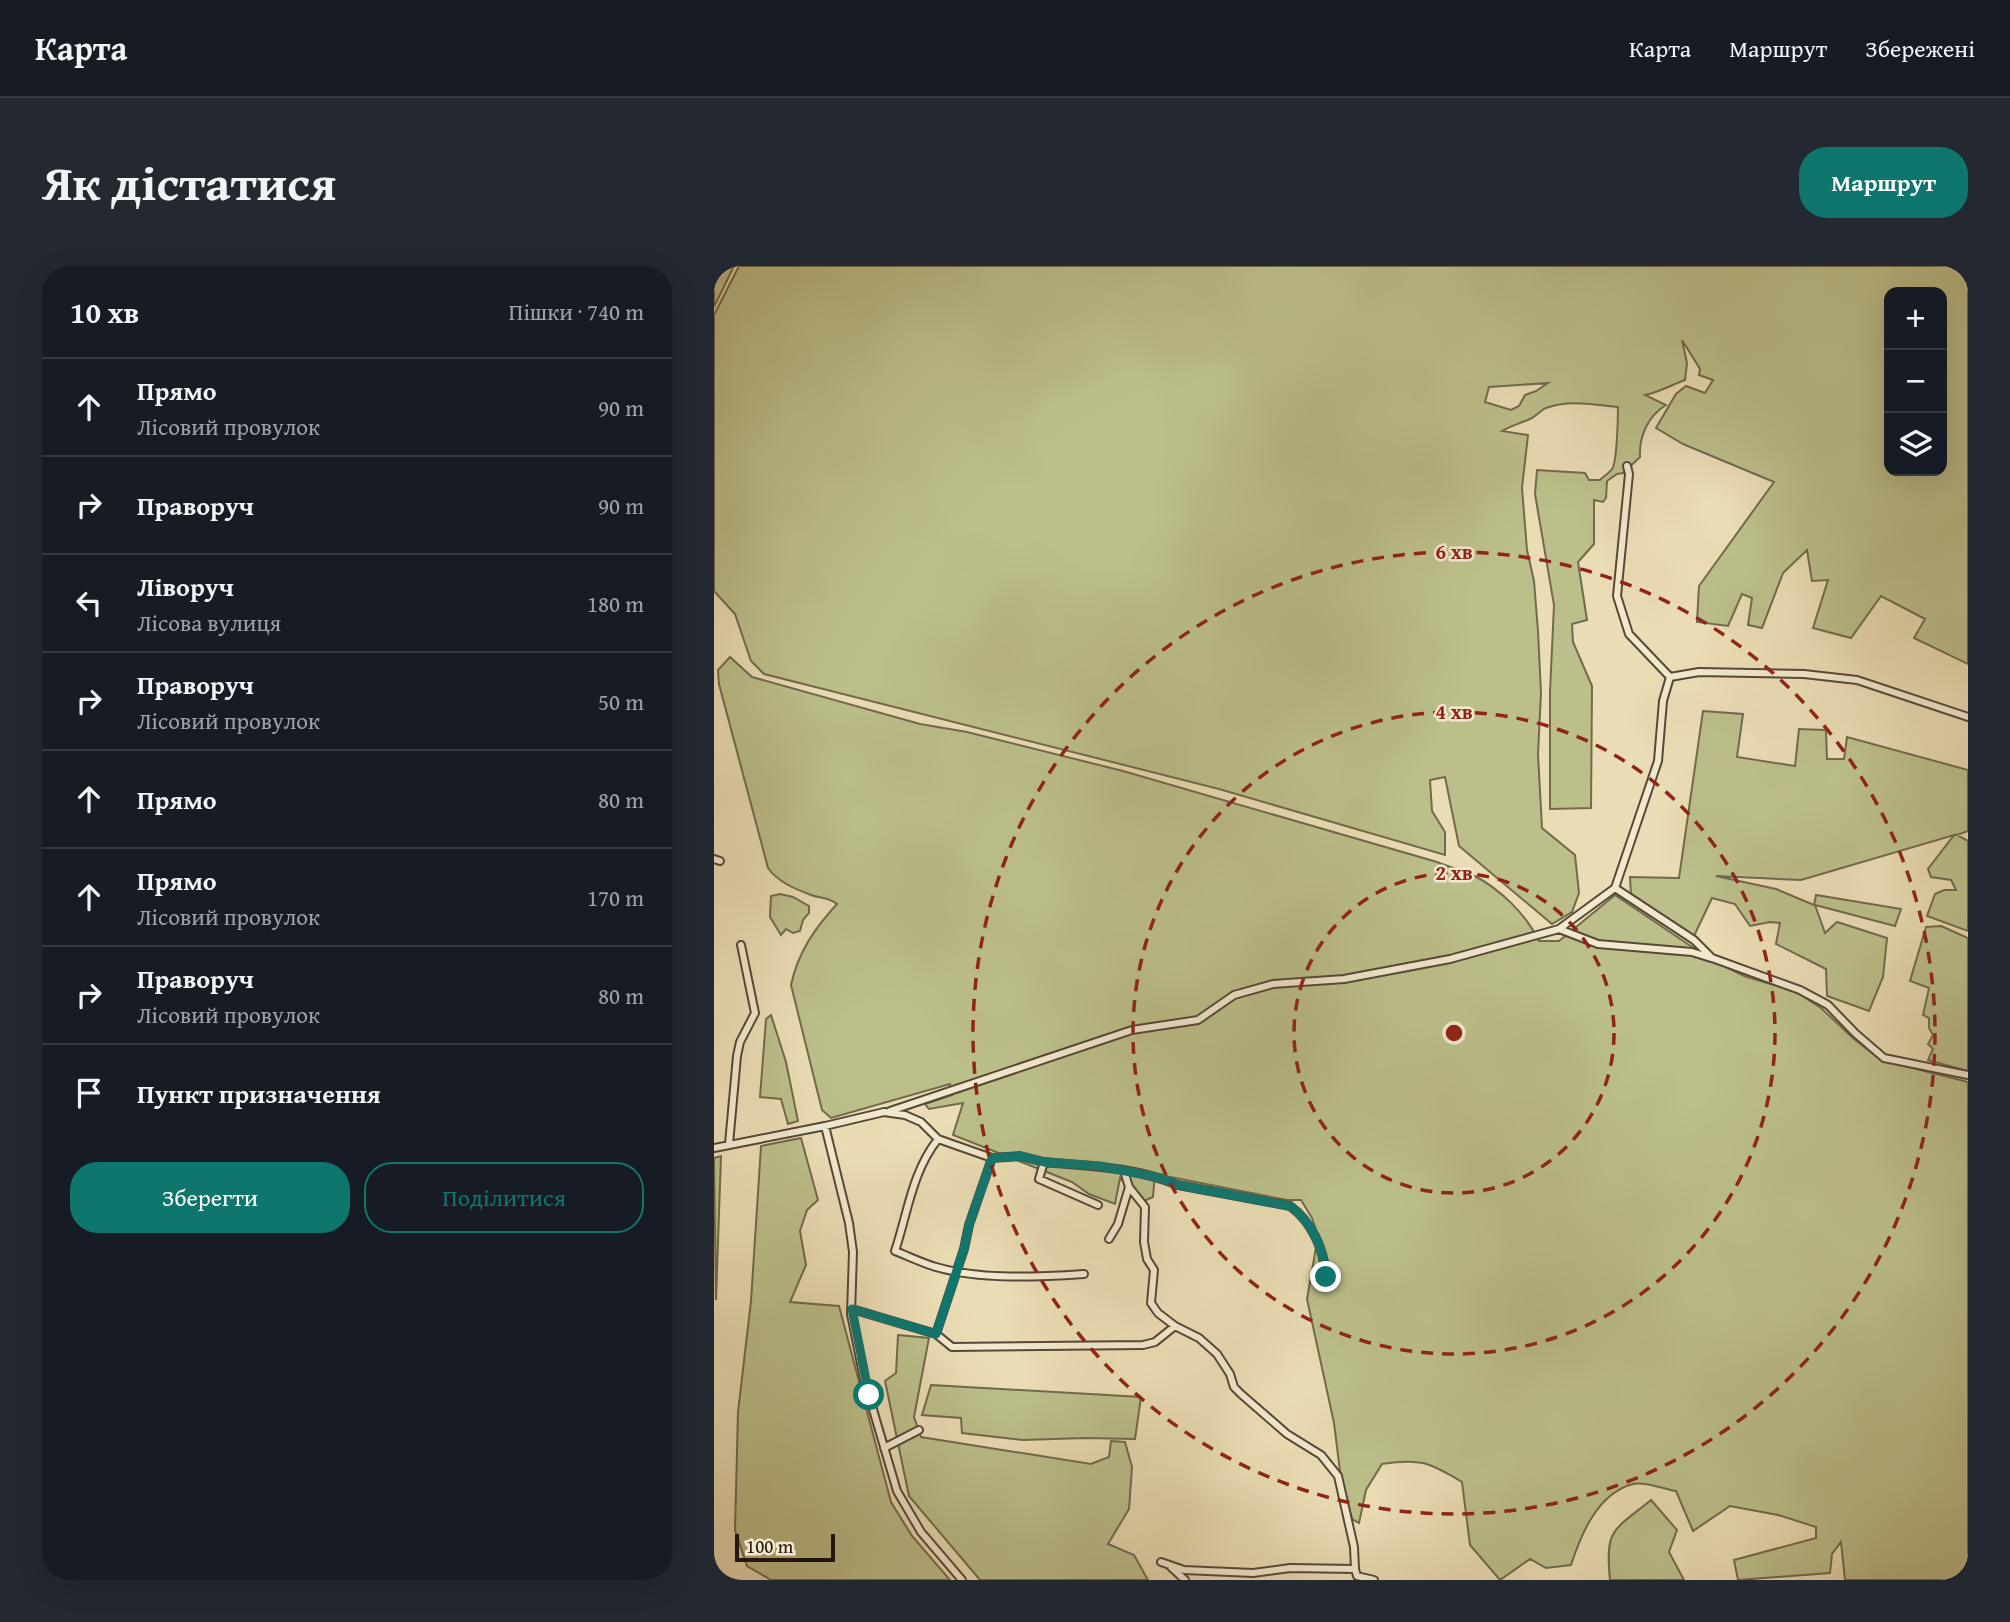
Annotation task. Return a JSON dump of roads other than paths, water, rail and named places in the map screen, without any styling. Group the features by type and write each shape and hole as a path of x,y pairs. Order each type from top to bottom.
{"street":[{"path":"1627,466 1629,474 1617,596 1629,634 1670,677"},
{"path":"1670,677 1712,672 1804,674 1857,680 1968,717"},
{"path":"714,1148 884,1112 1132,1030 1198,1020 1234,995 1273,984 1344,979 1450,959 1559,929 1615,888 1658,761 1662,701 1670,677"},
{"path":"1615,888 1694,940 1712,958"},
{"path":"1559,929 1598,944 1692,952 1712,958 1800,990 1828,1005 1884,1058 1968,1075"},
{"path":"729,1144 738,1049 755,1013 741,945"},
{"path":"884,1112 905,1115 921,1122 938,1139 992,1158 1020,1156 1044,1162 1100,1166 1161,1178 1178,1185 1290,1206 1301,1214 1316,1238 1325,1258 1326,1277"},
{"path":"825,1126 849,1223 853,1252 852,1309 869,1395 884,1448 897,1491 921,1532 962,1580"},
{"path":"938,1139 928,1151 912,1187 905,1223 895,1251 936,1267 957,1271 1011,1275 1084,1274"},
{"path":"936,1334 992,1158"},
{"path":"1044,1162 1039,1179 1098,1205"},
{"path":"1124,1171 1129,1187 1145,1207 1144,1242 1147,1259 1154,1270 1152,1303 1158,1313 1175,1326 1199,1338 1217,1354 1241,1394 1287,1434 1321,1455 1338,1476 1354,1547 1356,1575"},
{"path":"1109,1239 1118,1224 1129,1187"},
{"path":"852,1309 936,1334 952,1347 1143,1345 1155,1342 1175,1326"},
{"path":"884,1448 919,1430"},
{"path":"1161,1562 1184,1570 1253,1573 1268,1570 1356,1575 1374,1580"},
{"path":"1170,1566 1185,1580"},
{"path":"1258,1580 1268,1570"}]}
